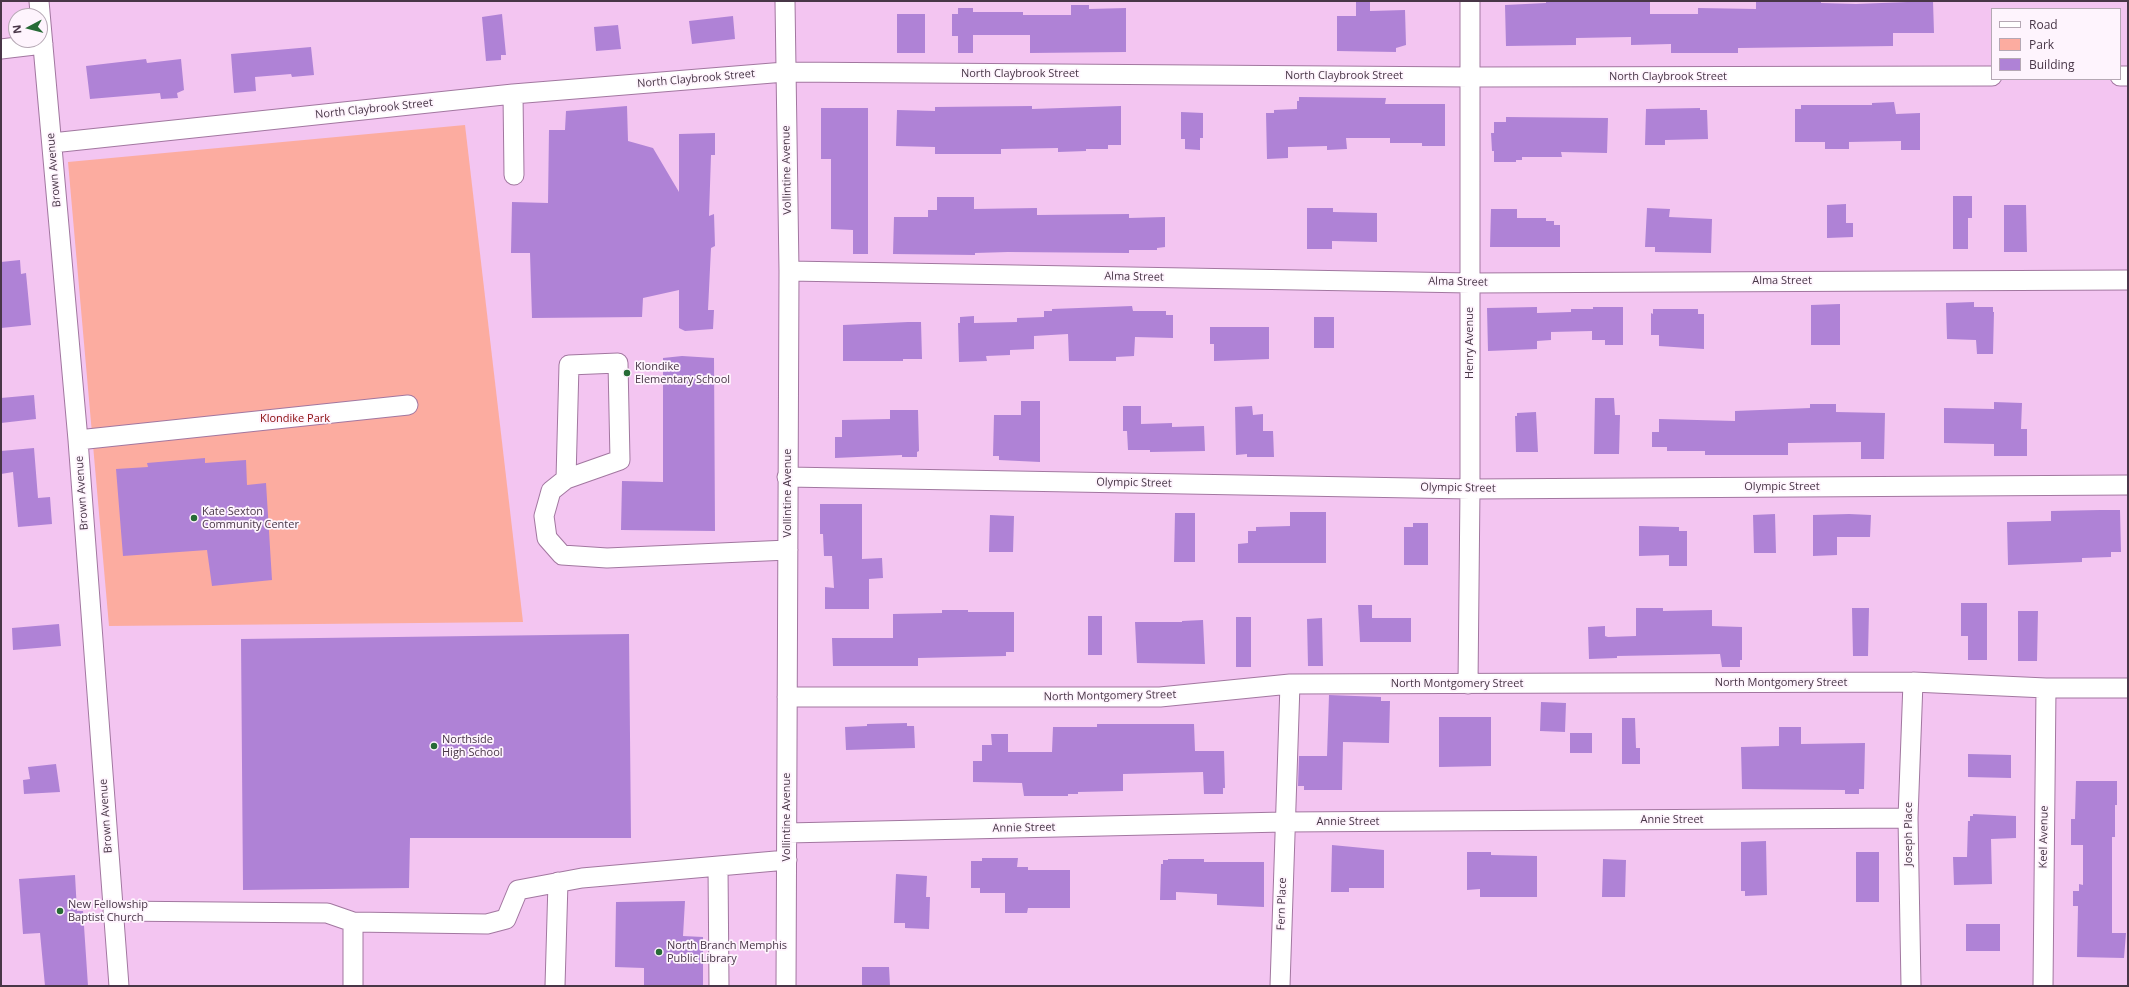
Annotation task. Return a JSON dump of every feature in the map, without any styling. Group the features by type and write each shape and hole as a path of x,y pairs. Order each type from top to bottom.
{"street":[{"name":"Vollintine Avenue","path":"785,1 789,271 786,986"},
{"name":"Henry Avenue","path":"1468,684 1470,489 1470,1"},
{"name":"Brown Avenue","path":"43,48 78,440 119,986"},
{"name":"North Claybrook Street","path":"52,143 513,94 785,72 1470,77 1991,76"},
{"path":"513,94 514,175"},
{"name":"Alma Street","path":"789,271 1470,283 2128,280"},
{"path":"566,479 569,365 618,363 620,460 566,479 551,491 544,516 547,538 562,555 607,558 788,550"},
{"path":"78,440 408,405"},
{"name":"Olympic Street","path":"787,477 1470,489 2128,485"},
{"name":"North Montgomery Street","path":"787,697 1160,697 1290,684 1913,682 2046,688 2128,688"},
{"name":"Joseph Place","path":"1911,986 1908,818 1913,682"},
{"name":"Fern Place","path":"1280,986 1284,822 1290,684"},
{"name":"Keel Avenue","path":"2043,986 2046,688"},
{"name":"Annie Street","path":"787,833 1284,822 1908,818"},
{"path":"113,910 327,913 353,922 487,924 506,919 518,890 582,878 787,860"},
{"path":"718,866 719,986"},
{"path":"555,986 558,882"},
{"path":"352,986 353,922"}],"green space":[{"name":"Klondike Park","path":"465,125 523,622 109,626 68,162"}],"building":[{"path":"1356,1 1370,1 1370,11 1405,10 1406,45 1396,48 1396,52 1337,51 1337,16 1356,16"},
{"path":"1546,1 1650,2 1650,14 1698,14 1698,8 1756,9 1756,1 1821,1 1821,3 1856,4 1933,1 1934,33 1893,33 1893,46 1738,48 1738,53 1671,53 1671,44 1631,45 1631,37 1576,38 1576,45 1506,46 1505,5 1546,3"},
{"path":"1071,5 1089,5 1089,9 1126,8 1126,52 1030,53 1030,35 973,35 973,53 958,53 958,36 952,36 952,14 958,14 958,8 973,8 973,12 1023,12 1023,15 1071,15"},
{"path":"502,14 506,55 501,55 501,60 486,61 482,17"},
{"path":"897,14 925,14 925,53 897,53"},
{"path":"733,16 735,39 692,44 689,21"},
{"path":"618,25 621,49 596,51 594,27"},
{"path":"311,47 314,75 292,77 291,74 255,77 256,91 234,93 231,54"},
{"path":"146,59 147,63 181,59 184,90 177,93 178,98 161,99 160,93 90,99 86,66"},
{"path":"1299,97 1386,98 1385,104 1445,104 1445,146 1422,146 1422,143 1390,143 1390,138 1346,138 1347,149 1327,150 1327,146 1288,147 1288,158 1267,159 1266,113 1274,113 1274,110 1297,109 1297,101 1299,101"},
{"path":"1894,102 1896,114 1920,113 1920,150 1901,150 1901,141 1849,142 1849,149 1825,149 1825,142 1795,142 1795,109 1801,109 1801,105 1872,105 1872,103"},
{"name":"Klondike Elementary School","path":"627,106 628,141 653,148 679,192 679,134 715,133 715,155 711,155 709,216 714,214 715,246 711,248 708,310 714,310 713,329 685,331 679,328 679,290 643,298 642,317 532,318 530,253 511,253 512,202 548,203 549,130 565,130 566,111"},
{"path":"1032,106 1032,109 1121,106 1121,145 1108,145 1108,149 1086,149 1086,151 1058,152 1058,148 1001,149 1001,154 935,154 935,147 896,146 897,110 935,111 935,107"},
{"path":"821,108 868,108 868,254 853,254 853,230 831,229 831,159 821,159"},
{"path":"1700,108 1700,110 1707,110 1708,139 1665,140 1665,145 1645,145 1646,109"},
{"path":"1181,112 1203,113 1203,138 1200,138 1200,150 1185,149 1185,139 1181,139"},
{"path":"1506,117 1608,118 1607,153 1561,152 1562,157 1522,157 1522,160 1516,160 1516,162 1494,162 1491,133 1494,133 1494,122 1506,122"},
{"path":"1953,196 1972,196 1972,218 1968,218 1968,249 1953,249"},
{"path":"937,197 974,197 974,209 1037,208 1037,215 1129,214 1129,218 1165,217 1165,247 1157,248 1157,250 1129,250 1129,253 1008,252 975,253 975,255 893,254 894,217 928,217 928,210 937,210"},
{"path":"1846,204 1846,223 1853,223 1853,237 1827,238 1827,205"},
{"path":"2004,205 2026,205 2027,252 2004,252"},
{"path":"1307,208 1333,208 1333,212 1377,213 1377,242 1332,241 1332,249 1307,249"},
{"path":"1647,208 1670,209 1669,217 1712,219 1711,253 1655,252 1655,247 1645,247"},
{"path":"1491,209 1517,209 1517,218 1546,218 1546,221 1554,221 1554,225 1560,225 1560,247 1490,247"},
{"path":"20,260 21,274 26,273 31,325 1,328 1,262"},
{"path":"1974,302 1974,307 1993,307 1993,354 1977,354 1976,340 1947,339 1946,303"},
{"path":"1840,304 1840,345 1811,345 1811,305"},
{"path":"1132,306 1133,311 1166,311 1166,315 1173,315 1173,338 1135,337 1134,356 1116,357 1116,361 1069,361 1068,334 1034,336 1034,349 1010,350 1010,355 986,356 987,361 959,362 958,323 960,323 960,317 974,316 974,323 1017,322 1017,318 1044,317 1044,311 1052,311 1052,309"},
{"path":"1537,307 1537,313 1571,312 1571,309 1593,309 1593,307 1623,307 1623,345 1605,345 1605,340 1592,340 1592,331 1551,332 1551,340 1537,341 1537,349 1488,351 1487,308"},
{"path":"1653,309 1698,309 1698,314 1704,314 1704,349 1659,346 1659,335 1651,335 1651,313 1653,314"},
{"path":"1314,317 1334,317 1334,348 1314,348"},
{"path":"921,322 922,359 903,359 903,361 843,361 843,325"},
{"path":"1210,327 1269,327 1269,359 1214,361 1214,344 1210,344"},
{"path":"682,356 714,358 715,531 621,530 622,481 663,482 663,358"},
{"path":"34,395 36,419 1,423 1,398"},
{"path":"1595,398 1614,398 1615,415 1620,415 1619,454 1594,454"},
{"path":"1021,401 1040,401 1040,462 999,460 999,456 993,456 994,415 1021,415"},
{"path":"1994,402 2022,403 2021,429 2027,429 2027,456 1994,456 1994,444 1944,443 1944,408 1994,409"},
{"path":"1810,404 1836,404 1836,412 1885,413 1884,459 1861,459 1861,442 1788,443 1788,455 1705,455 1705,451 1667,451 1667,447 1652,447 1652,432 1659,432 1659,419 1735,421 1735,411 1810,408"},
{"path":"1123,406 1141,406 1141,424 1172,423 1172,427 1204,426 1205,451 1150,452 1150,450 1128,450 1127,431 1123,431"},
{"path":"1252,406 1253,415 1263,414 1263,431 1273,431 1274,457 1247,457 1247,454 1236,455 1235,407"},
{"path":"890,410 918,410 919,451 917,452 917,457 902,457 902,455 835,458 835,437 842,437 842,420 890,419"},
{"path":"1536,412 1538,452 1516,452 1515,416 1517,416 1517,413"},
{"path":"34,448 38,498 50,497 52,524 18,527 13,472 1,474 1,451"},
{"name":"Kate Sexton Community Center","path":"205,458 205,463 246,460 247,485 266,483 272,580 212,586 207,550 123,556 116,469 148,467 147,463"},
{"path":"820,504 862,504 862,559 882,558 883,578 869,579 869,609 825,609 825,587 834,588 832,556 824,556 823,534 820,534"},
{"path":"2120,510 2121,552 2111,552 2111,557 2082,558 2082,562 2008,565 2007,522 2051,521 2051,511"},
{"path":"1290,512 1326,512 1326,563 1238,563 1238,544 1248,543 1248,531 1256,531 1256,527 1290,526"},
{"path":"1175,513 1195,513 1195,562 1174,562"},
{"path":"1775,514 1776,553 1754,553 1753,515"},
{"path":"990,515 1014,516 1013,552 989,552"},
{"path":"1813,515 1871,515 1870,537 1837,537 1837,555 1813,556"},
{"path":"1413,523 1428,523 1428,565 1404,565 1404,527 1413,527"},
{"path":"1639,526 1679,527 1679,531 1687,531 1687,566 1669,566 1669,555 1639,556"},
{"path":"1961,603 1987,603 1987,660 1968,660 1968,636 1961,636"},
{"path":"1358,605 1372,605 1372,618 1411,618 1411,642 1360,642"},
{"path":"1636,608 1663,608 1663,611 1712,610 1712,626 1742,627 1742,660 1740,660 1740,667 1722,667 1720,654 1617,656 1617,658 1589,659 1588,627 1605,626 1605,636 1608,637 1636,636"},
{"path":"1852,608 1869,608 1868,656 1853,656"},
{"path":"942,610 968,610 968,612 1014,612 1014,652 1006,652 1006,656 918,658 918,666 833,666 832,638 893,638 893,614 942,613"},
{"path":"2018,611 2038,611 2037,661 2018,661"},
{"path":"1088,616 1102,616 1102,655 1088,655"},
{"path":"1236,617 1251,617 1251,667 1236,667"},
{"path":"1322,618 1323,666 1308,666 1307,619"},
{"path":"1203,620 1205,664 1137,663 1135,622 1182,622"},
{"path":"59,624 61,646 13,650 12,628"},
{"name":"Northside High School","path":"629,634 631,838 410,838 409,888 243,890 241,639"},
{"path":"1329,695 1381,697 1381,701 1390,701 1389,743 1343,742 1342,790 1304,790 1304,786 1298,786 1299,756 1327,756"},
{"path":"1541,702 1566,703 1565,732 1540,731"},
{"path":"1439,717 1491,717 1491,766 1439,767"},
{"path":"1622,718 1635,718 1636,748 1640,748 1640,764 1622,764"},
{"path":"907,723 907,726 914,726 915,748 846,750 845,727 867,726 867,724"},
{"path":"1097,724 1194,724 1195,751 1224,751 1225,788 1223,788 1223,794 1204,794 1203,772 1123,774 1123,791 1078,792 1078,794 1068,794 1068,796 1024,796 1022,783 973,782 973,761 982,761 982,745 992,745 991,734 1008,734 1008,752 1052,752 1053,727 1097,727"},
{"path":"1779,727 1801,727 1801,744 1865,743 1864,789 1859,789 1859,794 1845,794 1845,790 1742,789 1741,747 1779,746"},
{"path":"1570,733 1592,733 1592,753 1570,753"},
{"path":"1968,754 2011,755 2011,778 1968,777"},
{"path":"56,764 60,792 24,794 23,780 30,779 28,767"},
{"path":"2076,781 2117,781 2115,837 2112,837 2112,933 2126,933 2124,958 2077,957 2078,906 2073,906 2073,891 2079,891 2079,884 2083,885 2083,845 2071,845 2071,819 2075,819"},
{"path":"1973,814 2016,816 2016,838 1991,839 1992,884 1954,885 1953,857 1967,857 1968,821 1970,821 1970,816 1973,816"},
{"path":"1766,841 1767,895 1745,896 1745,891 1741,891 1741,842"},
{"path":"1332,845 1384,850 1384,888 1349,888 1349,892 1331,892"},
{"path":"1467,852 1491,852 1491,855 1537,856 1537,897 1480,897 1480,889 1467,890"},
{"path":"1856,852 1879,852 1879,902 1856,902"},
{"path":"982,858 1018,858 1017,867 1028,867 1028,870 1070,870 1070,908 1028,908 1027,913 1005,913 1005,893 980,893 980,888 971,888 971,861 982,861"},
{"path":"1204,859 1204,862 1264,862 1264,907 1217,905 1217,894 1176,892 1176,900 1160,900 1161,864 1163,864 1163,860"},
{"path":"1603,859 1626,860 1625,897 1602,897"},
{"path":"896,874 927,876 926,897 930,897 929,929 905,928 905,923 894,923"},
{"path":"75,875 77,911 83,911 88,986 45,986 40,933 23,934 19,879"},
{"name":"North Branch Memphis Public Library","path":"685,901 683,936 703,937 703,986 644,986 644,968 615,967 616,902"},
{"path":"1966,924 2000,924 2000,951 1966,951"},
{"path":"862,967 889,967 890,986 862,986"}],"place":[{"name":"Klondike Elementary School","path":"627,373"},
{"name":"Kate Sexton Community Center","path":"194,518"},
{"name":"Northside High School","path":"434,746"},
{"name":"New Fellowship Baptist Church","path":"60,911"},
{"name":"North Branch Memphis Public Library","path":"659,952"}]}
